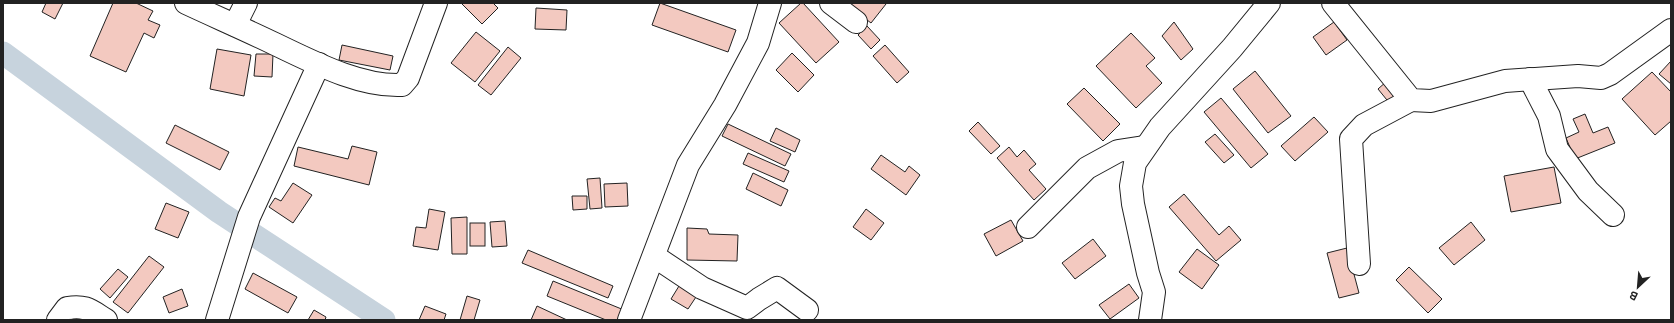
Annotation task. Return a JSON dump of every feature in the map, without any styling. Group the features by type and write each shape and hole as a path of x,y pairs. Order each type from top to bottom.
{"street":[{"path":"186,3 319,64 364,80 388,86 402,85 408,78 436,3"},
{"path":"235,25 246,3"},
{"path":"629,320 688,165 725,106 758,43 770,3"},
{"path":"831,3 856,22"},
{"path":"1150,320 1154,292 1148,273 1133,204 1131,186 1135,163 1160,127 1232,48 1269,3"},
{"path":"1333,3 1411,100"},
{"path":"1359,264 1351,139 1364,125 1411,100 1430,101 1505,81 1578,76 1601,78 1610,74 1671,30"},
{"path":"217,320 249,217 319,64"},
{"path":"1530,79 1549,116 1557,149 1588,191 1613,215"},
{"path":"1028,227 1087,168 1118,151 1144,148"},
{"path":"654,256 702,288 748,308 777,288 807,310"},
{"path":"58,320 67,308 79,306 92,311 106,320"}],"building":[{"path":"46,3 63,3 55,19 42,12"},
{"path":"113,3 136,3 153,11 148,20 160,25 154,38 144,33 126,72 90,56"},
{"path":"461,3 493,3 498,8 482,24"},
{"path":"660,3 736,30 728,52 652,25"},
{"path":"801,3 803,3 839,42 816,63 779,23"},
{"path":"845,3 884,3 886,4 871,23"},
{"path":"536,8 567,10 566,30 535,29"},
{"path":"1174,22 1193,49 1181,60 1162,36"},
{"path":"1334,22 1347,40 1326,55 1313,37"},
{"path":"867,26 880,40 871,49 858,35"},
{"path":"476,32 500,51 475,82 451,63"},
{"path":"1131,33 1155,58 1146,66 1162,83 1136,108 1096,66"},
{"path":"342,45 393,56 390,70 339,60"},
{"path":"885,45 909,72 897,83 873,56"},
{"path":"508,47 521,58 491,95 478,85"},
{"path":"217,49 251,55 244,96 210,89"},
{"path":"792,53 814,75 798,92 776,70"},
{"path":"256,54 273,54 272,77 254,76"},
{"path":"1671,61 1671,84 1659,74"},
{"path":"1255,71 1291,116 1268,133 1233,89"},
{"path":"1652,72 1671,92 1671,121 1655,135 1622,99"},
{"path":"1387,81 1401,97 1391,105 1378,89"},
{"path":"1084,88 1120,124 1103,141 1067,104"},
{"path":"1221,98 1268,154 1251,168 1204,112"},
{"path":"1585,114 1593,133 1608,127 1615,143 1575,159 1566,138 1579,132 1573,119"},
{"path":"1314,117 1328,132 1295,161 1281,146"},
{"path":"978,122 1000,146 991,154 969,131"},
{"path":"728,124 791,154 785,166 722,136"},
{"path":"175,125 229,152 220,170 166,143"},
{"path":"776,128 800,140 795,152 770,141"},
{"path":"1215,134 1234,155 1224,163 1205,142"},
{"path":"352,146 377,152 369,185 294,166 298,147 348,159"},
{"path":"1009,147 1017,157 1024,150 1036,164 1029,170 1046,189 1034,200 997,158"},
{"path":"748,153 789,171 784,182 743,164"},
{"path":"881,155 905,172 909,166 920,175 906,195 871,169"},
{"path":"1554,167 1561,203 1511,212 1504,176"},
{"path":"753,173 788,190 781,206 746,189"},
{"path":"600,178 602,208 590,209 587,179"},
{"path":"293,183 312,195 293,223 269,207 275,198 281,201"},
{"path":"627,183 628,206 605,207 604,184"},
{"path":"1184,194 1219,235 1229,226 1241,240 1216,261 1169,207"},
{"path":"572,196 587,196 587,209 573,210"},
{"path":"166,203 189,212 178,238 155,229"},
{"path":"429,209 445,212 438,250 413,246 416,227 426,228"},
{"path":"866,209 884,223 871,240 853,227"},
{"path":"467,217 467,254 452,254 451,218"},
{"path":"1011,220 1023,241 996,256 984,234"},
{"path":"505,221 507,246 492,247 490,222"},
{"path":"1471,222 1485,240 1454,265 1439,248"},
{"path":"470,223 485,223 485,246 470,246"},
{"path":"687,228 707,229 709,234 738,235 737,261 687,260"},
{"path":"1093,239 1106,256 1075,279 1062,263"},
{"path":"1347,248 1359,293 1339,298 1327,253"},
{"path":"1197,249 1219,265 1202,289 1179,272"},
{"path":"528,250 613,286 608,298 522,263"},
{"path":"149,256 164,267 128,313 113,302"},
{"path":"1409,267 1442,299 1428,313 1396,280"},
{"path":"118,269 128,277 110,298 100,289"},
{"path":"253,273 297,297 288,313 245,289"},
{"path":"553,281 624,310 620,320 606,320 547,296"},
{"path":"1129,284 1139,298 1110,319 1099,305"},
{"path":"679,286 696,297 688,309 671,299"},
{"path":"182,289 188,306 169,313 163,297"},
{"path":"467,296 480,300 474,320 460,320"},
{"path":"425,306 446,314 444,320 419,320"},
{"path":"537,306 567,320 531,320"},
{"path":"314,310 326,317 325,320 308,320"}],"waterway":[{"path":"3,53 219,212 384,320"}]}
